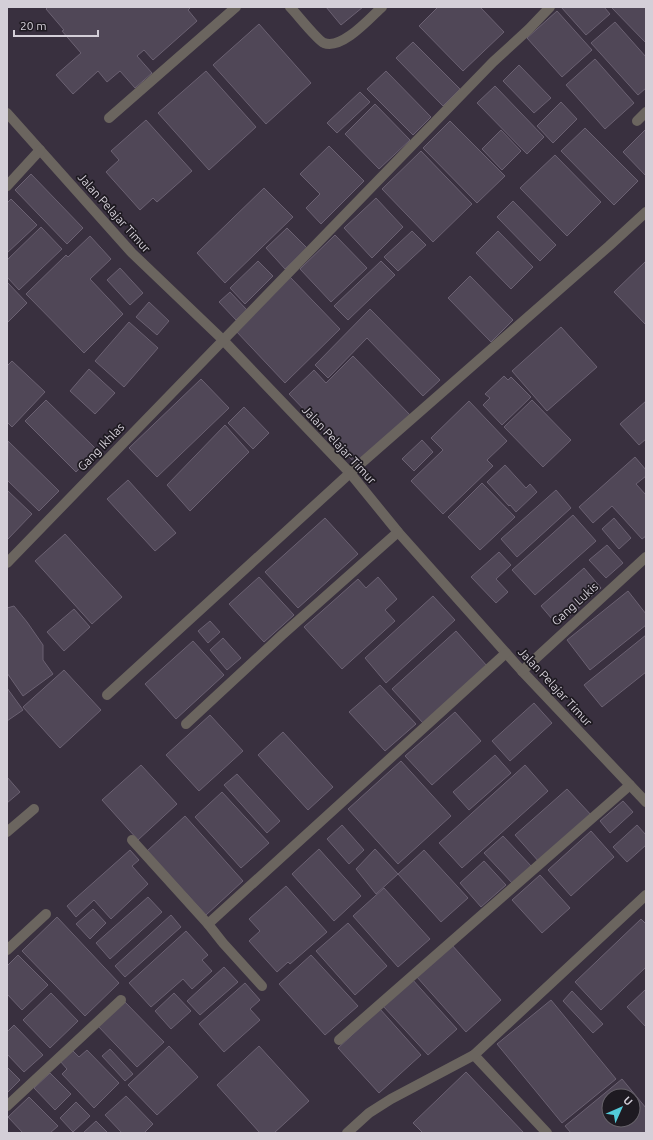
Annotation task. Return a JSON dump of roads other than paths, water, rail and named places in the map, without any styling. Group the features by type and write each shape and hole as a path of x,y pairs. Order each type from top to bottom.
{"street":[{"path":"109,118 236,7"},
{"path":"290,7 315,36 323,43 330,44 340,42 351,35 382,7"},
{"name":"Gang Ikhlas","path":"7,563 493,62 529,29 550,7"},
{"path":"637,121 646,112"},
{"name":"Jalan Pelajar Timur","path":"7,113 132,253 223,340 350,474 398,532 522,671 646,802"},
{"path":"7,186 40,150"},
{"path":"107,695 350,474 646,212"},
{"path":"186,724 282,635 398,532"},
{"name":"Gang Lukis","path":"522,671 646,557"},
{"path":"208,924 506,653"},
{"path":"339,1040 630,786"},
{"path":"7,832 34,808"},
{"path":"132,840 262,986"},
{"path":"347,1133 369,1113 391,1099 474,1055 646,895"},
{"path":"7,950 46,914"},
{"path":"7,1106 121,1000"},
{"path":"474,1055 547,1133"}]}
